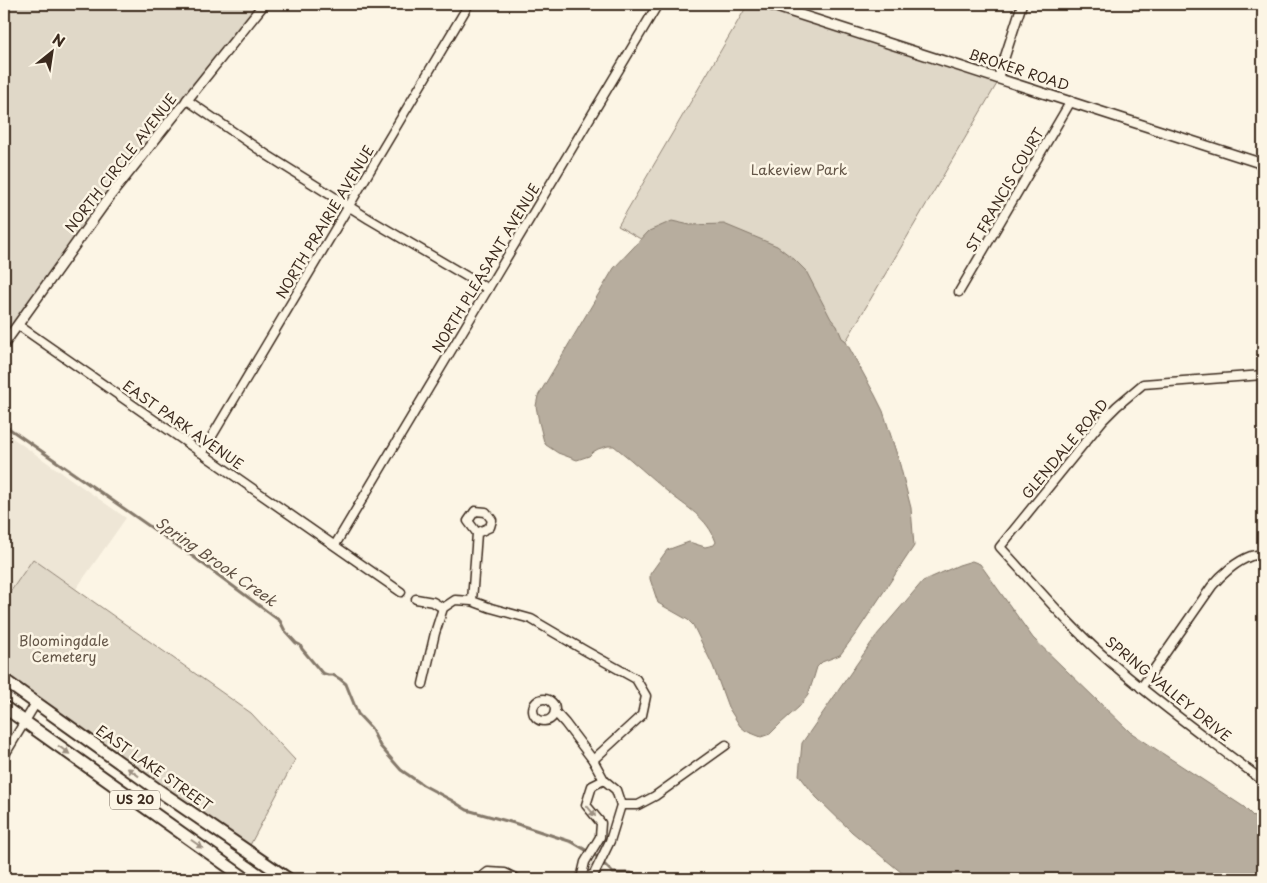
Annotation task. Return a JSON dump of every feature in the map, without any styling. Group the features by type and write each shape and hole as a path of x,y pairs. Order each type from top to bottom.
{"main road":[{"name":"EAST LAKE STREET","path":"4,680 158,790 288,879"},
{"name":"US 20","path":"4,707 246,879"}],"street":[{"name":"NORTH CIRCLE AVENUE","path":"4,344 110,196 264,4"},
{"name":"NORTH PRAIRIE AVENUE","path":"202,452 469,4"},
{"name":"NORTH PLEASANT AVENUE","path":"335,545 658,4"},
{"name":"BROKER ROAD","path":"767,4 783,6 1263,164"},
{"path":"998,78 1022,4"},
{"path":"187,100 267,155 488,289"},
{"name":"ST FRANCIS COURT","path":"959,292 1072,101"},
{"name":"EAST PARK AVENUE","path":"18,324 400,592"},
{"name":"GLENDALE ROAD","path":"1000,547 1103,420 1143,384 1263,375"},
{"path":"472,601 477,533"},
{"name":"SPRING VALLEY DRIVE","path":"1000,547 1068,622 1106,658 1141,688 1263,781"},
{"path":"1141,688 1219,577 1251,556 1263,554"},
{"path":"416,599 433,602 443,608"},
{"path":"423,684 434,633 443,608 455,600 472,601 531,618 636,679 646,696 642,715 593,760"},
{"path":"4,756 36,704"},
{"path":"555,712 593,760 604,780 616,790 621,804 610,841 598,867 594,874 582,879"},
{"path":"621,804 638,804 655,796 726,746"},
{"path":"582,879 587,859 600,837 601,823 586,805 592,786 604,780"},
{"path":"479,879 488,872 505,873 517,879"}],"shaded area":[{"path":"672,221 690,225 724,224 777,246 806,271 883,411 899,461 911,508 914,546 840,655 822,662 817,667 808,695 799,707 770,734 761,737 746,731 740,726 728,707 713,666 693,625 688,620 658,603 650,579 650,574 667,550 689,542 705,547 714,545 716,542 712,533 702,519 614,446 598,449 589,456 577,460 558,453 546,445 536,406 538,396 614,268 649,231"},
{"path":"4,432 126,518 76,589 33,559 4,601"},
{"path":"972,561 980,564 1033,638 1130,732 1244,807 1263,826 1263,879 911,879 852,832 816,797 799,775 802,743 876,636 923,581"},
{"path":"583,858 617,879 578,879"}],"green space":[{"path":"4,4 264,4 110,196 4,343"},
{"name":"Lakeview Park","path":"748,4 757,4 998,82 839,353 618,226"},
{"name":"Bloomingdale Cemetery","path":"33,559 251,713 295,760 249,847 4,675 4,601"}],"waterway":[{"name":"Spring Brook Creek","path":"4,425 195,558 280,621 285,631 300,645 322,673 333,675 346,684 358,714 371,728 380,746 401,770 467,810 572,842 596,856 613,873 631,873 641,879"}]}
